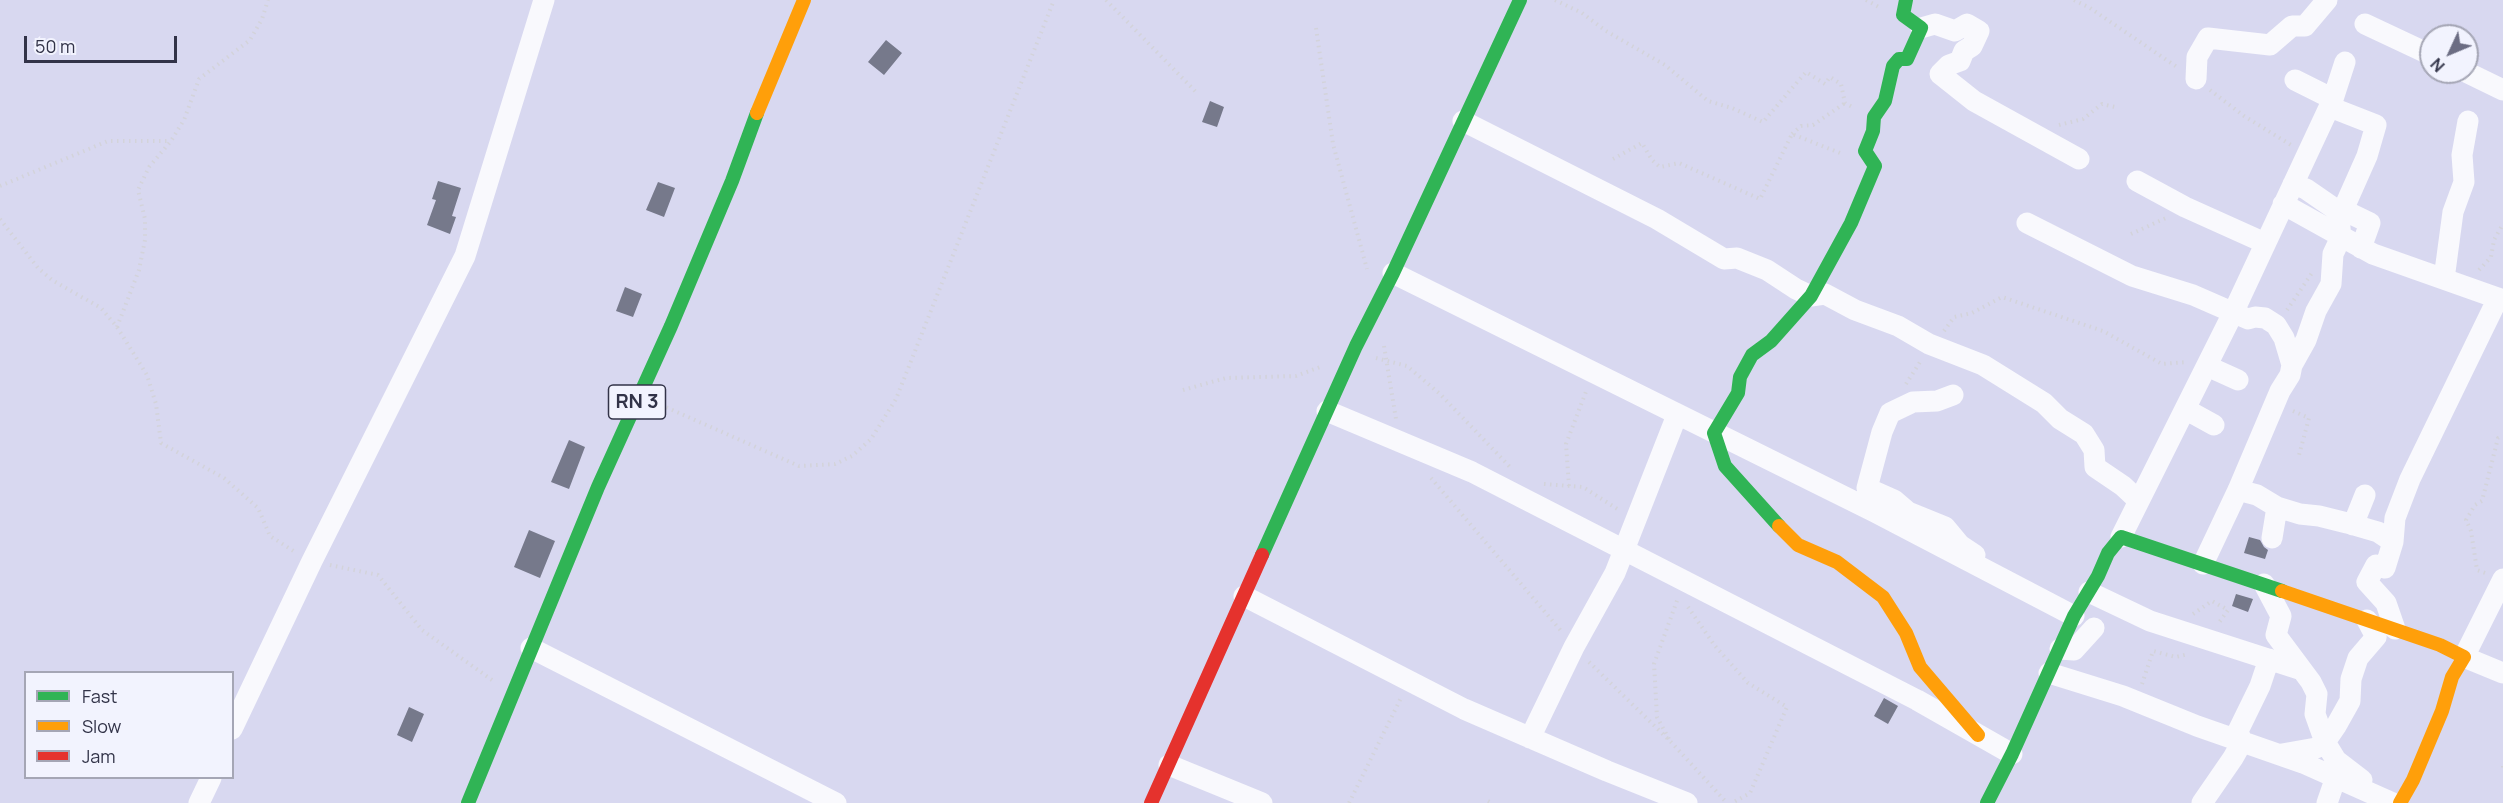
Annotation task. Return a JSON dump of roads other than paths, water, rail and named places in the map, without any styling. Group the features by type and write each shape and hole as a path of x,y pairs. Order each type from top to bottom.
{"main road":[{"name":"RN 3","path":"468,803 598,487 732,181 764,93 804,0"},
{"path":"1151,803 1356,346 1394,273 1520,0"},
{"path":"1906,0 1903,15 1921,28 1907,59 1899,59 1893,66 1885,101 1874,117 1873,131 1865,151 1875,166 1851,223 1811,296 1771,341 1752,355 1740,377 1738,393 1714,433 1725,466 1757,504 1798,545 1837,562 1883,597 1906,633 1920,667 1978,735"},
{"path":"1987,803 2012,754 2074,616 2108,553 2121,537 2367,620 2406,627 2464,657 2452,677 2442,711 2400,803"}],"street":[{"path":"234,725 312,561 465,256 544,0"},
{"path":"2196,80 2197,57 2208,39 2270,45 2292,26 2305,27 2327,0"},
{"path":"1921,28 1935,24 1955,31 1967,24 1979,31 1972,46 1964,51 1960,62 1949,65 1940,74 1974,101 2079,159"},
{"path":"2365,24 2419,49"},
{"path":"2121,537 2233,313 2332,103 2345,62"},
{"path":"2479,78 2503,90"},
{"path":"2203,564 2238,490 2280,391 2290,375 2292,364 2306,340 2316,311 2331,284 2333,254 2341,237 2339,219 2367,156 2376,124 2332,103 2295,80"},
{"path":"2444,279 2453,212 2464,182 2462,155 2468,121"},
{"path":"1463,122 1657,219 1724,259 1737,258 1767,270 1811,296 1825,294 1855,310 1898,326 1929,344 1983,365 2044,403 2060,419 2084,434 2094,450 2095,467 2123,486 2139,501"},
{"path":"2137,181 2185,207 2265,243"},
{"path":"2293,184 2306,189 2335,209 2343,210 2370,223 2361,248"},
{"path":"2283,204 2361,248 2500,299 2410,479 2395,518 2393,542 2385,568 2376,565 2367,582 2406,627"},
{"path":"2027,223 2132,276 2193,295 2248,319 2254,317 2268,320 2277,325 2284,338 2292,364"},
{"path":"1394,273 1875,512 2074,616"},
{"path":"2207,366 2238,381"},
{"path":"1953,394 1937,401 1913,402 1890,413 1882,432 1867,488 1894,500 1908,512 1945,527 1960,545 1983,560 2041,590 2052,604"},
{"path":"2185,409 2214,425"},
{"path":"1327,411 1472,472 1917,700 2012,754"},
{"path":"1530,738 1574,647 1615,573 1677,415"},
{"path":"2238,490 2257,495 2277,507 2300,514 2345,518 2378,532 2393,542"},
{"path":"2345,518 2366,495"},
{"path":"2272,538 2277,507"},
{"path":"2503,580 2464,657 2503,673"},
{"path":"2264,584 2281,616 2276,635 2317,694 2315,714 2325,742 2336,760 2392,803"},
{"path":"2088,592 2123,599 2185,633 2302,670"},
{"path":"1244,596 1464,709 1687,803"},
{"path":"2278,754 2316,748 2325,742 2350,701 2351,679 2358,658 2376,637 2367,620"},
{"path":"2060,649 2074,650 2094,628"},
{"path":"531,648 836,803"},
{"path":"2242,742 2238,731 2260,686 2270,659"},
{"path":"2049,673 2137,702 2278,754 2392,803"},
{"path":"2202,803 2242,742"},
{"path":"1169,765 1262,803"},
{"path":"2327,803 2336,777"},
{"path":"199,803 210,779"}]}
